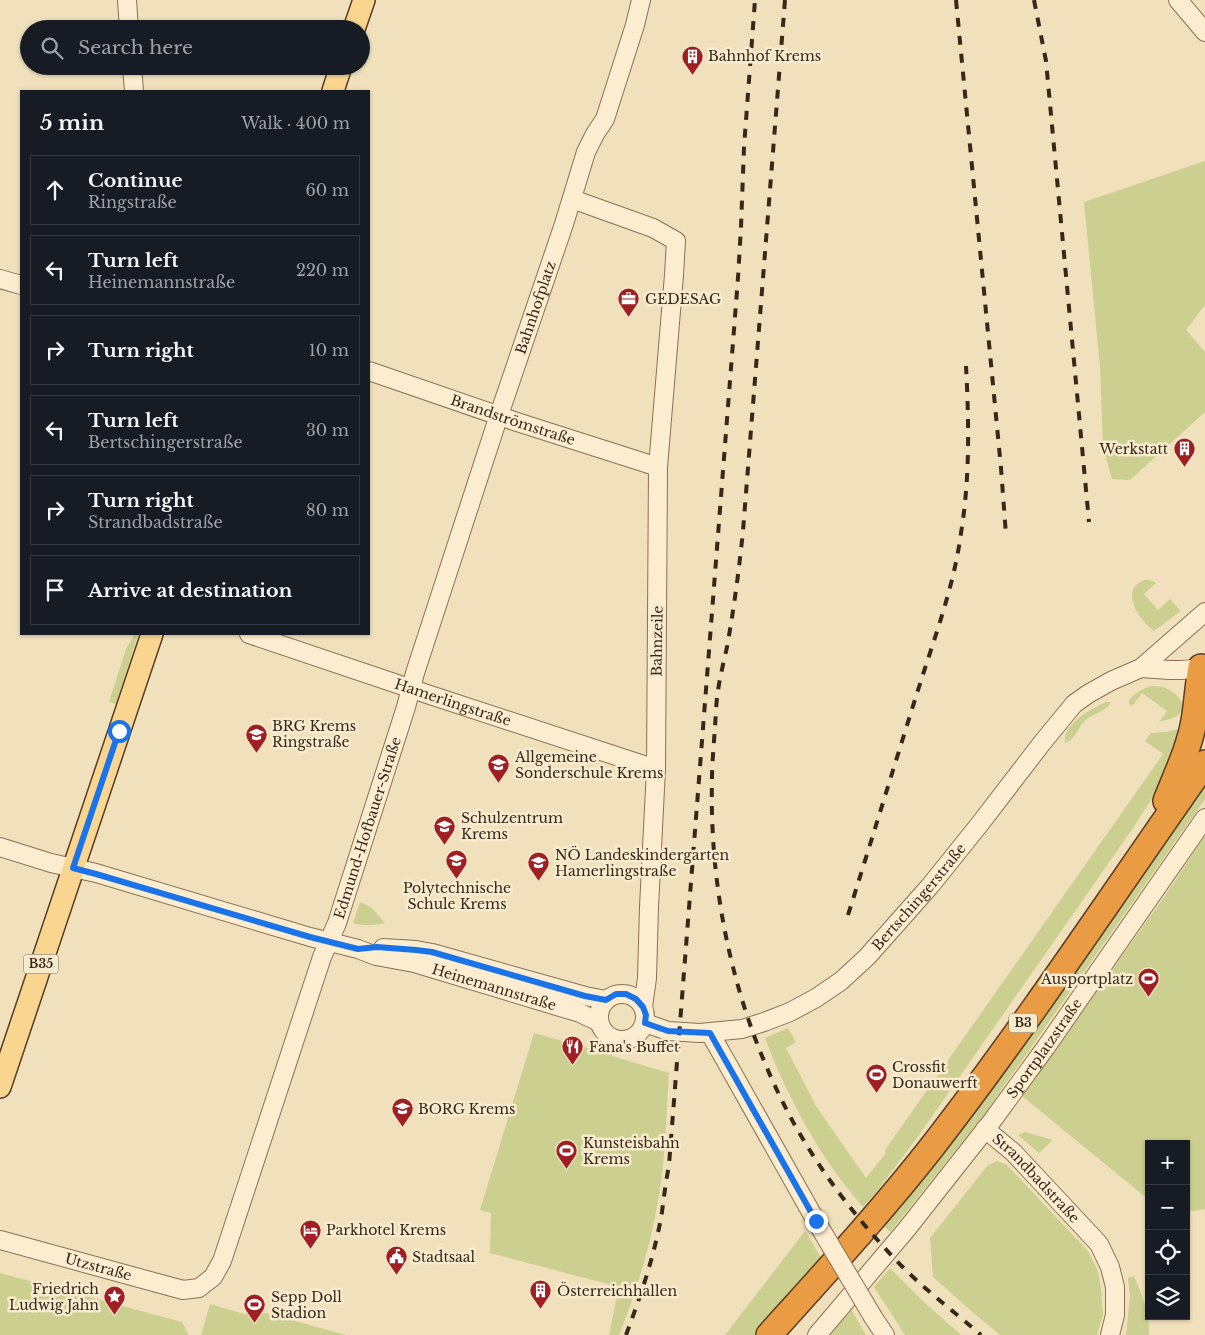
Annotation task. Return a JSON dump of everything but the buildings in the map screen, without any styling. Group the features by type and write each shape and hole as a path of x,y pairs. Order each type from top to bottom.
{"highway":[{"path":"1150,841 1191,735 1204,661"},
{"name":"B3","path":"769,1335 888,1200 931,1148 1021,1027 1205,763"}],"main road":[{"path":"357,20 364,0"},
{"path":"333,90 338,75"},
{"name":"B35","path":"0,1087 152,635"}],"street":[{"path":"127,0 128,20"},
{"name":"Bahnhofplatz","path":"498,415 572,199 586,152 594,134 605,119 635,25 640,0"},
{"path":"1178,0 1205,32"},
{"path":"133,75 134,90"},
{"name":"Bahnzeile","path":"572,199 653,228 676,241 658,467 656,769 644,1015"},
{"path":"0,279 20,285"},
{"name":"Brandströmstraße","path":"370,371 658,467"},
{"name":"Edmund-Hofbauer-Straße","path":"199,1288 212,1277 222,1261 319,967 337,923 498,415"},
{"name":"Bertschingerstraße","path":"644,1015 668,1031 710,1033 742,1029 782,1015 816,998 841,981 867,957 930,886 1074,704 1111,681 1141,668 1205,612"},
{"name":"Hamerlingstraße","path":"252,635 656,769"},
{"name":"Bertschingerstraße","path":"1141,668 1178,670 1204,661"},
{"name":"Sportplatzstraße","path":"985,1129 1046,1047 1205,818"},
{"name":"Heinemannstraße","path":"0,847 358,949 376,956 414,963 580,1013 599,1022"},
{"name":"Heinemannstraße","path":"358,949 377,947 432,952 585,996 606,1000"},
{"path":"616,994 626,994 636,999 644,1015 641,1030 635,1037 626,1040 617,1040 609,1037 602,1030 599,1022 601,1006 606,1000 616,994"},
{"path":"710,1033 816,1221 885,1335"},
{"name":"Strandbadstraße","path":"817,1335 906,1230 985,1129 1012,1152 1099,1244 1110,1267 1115,1287 1115,1314 1110,1335"},
{"name":"Utzstraße","path":"0,1240 183,1290 199,1288"}],"green space":[{"path":"1205,161 1205,305 1186,330 1205,352 1205,412 1130,480 1112,479 1103,447 1100,367 1084,202"},
{"path":"1145,580 1156,583 1144,594 1158,610 1170,599 1181,611 1154,631 1142,620 1132,597 1133,590 1137,584"},
{"path":"134,635 138,635 116,704 109,702 126,649"},
{"path":"1151,686 1163,687 1172,691 1180,698 1183,707 1182,711 1174,718 1159,722 1167,711 1142,693 1134,704 1131,706 1129,704 1129,700 1134,695"},
{"path":"1110,702 1108,707 1087,719 1076,734 1065,743 1065,736 1073,723 1093,708"},
{"path":"1179,730 1182,733 1159,788 1133,828 917,1138 863,1207 847,1188 806,1127 784,1083 765,1038 788,1028 796,1042 786,1048 816,1106 866,1178 886,1153 885,1150 1163,754 1145,741 1151,733"},
{"path":"1205,785 1205,799 983,1116 890,1232 884,1226 991,1091"},
{"name":"Ausportplatz","path":"1205,836 1205,1209 1194,1211 1190,1210 1190,1140 1145,1140 1145,1197 1022,1096 1162,900"},
{"path":"360,902 371,907 385,923 361,925 353,923"},
{"name":"Kunsteisbahn Krems","path":"534,1033 594,1050 595,1048 612,1053 612,1056 669,1073 663,1165 657,1208 641,1273 619,1335 609,1335 619,1287 490,1253 491,1213 480,1210"},
{"path":"1025,1132 1053,1140 1039,1153 1018,1135"},
{"path":"997,1161 1007,1165 1088,1251 1098,1271 1101,1289 1103,1315 1097,1335 1000,1335 933,1277 930,1238 988,1165"},
{"path":"805,1231 822,1259 755,1335 725,1335"},
{"path":"890,1268 961,1335 905,1335 874,1287"},
{"path":"0,1273 182,1322 189,1335 0,1335"},
{"path":"1134,1276 1143,1298 1145,1320 1148,1320 1149,1335 1126,1335 1130,1296 1128,1278"},
{"name":"Sepp Doll Stadion","path":"210,1304 244,1314 266,1313 346,1335 201,1335"},
{"path":"851,1309 866,1335 828,1335"}],"railway":[{"path":"626,1335 656,1243 669,1165 738,278 744,147 755,0"},
{"path":"785,0 743,531 734,603 716,709 712,773 712,825 722,915 731,960 743,1004 758,1047 776,1089 818,1164 880,1243 914,1278 981,1335"},
{"path":"956,0 1006,535"},
{"path":"1034,0 1046,61 1089,522"},
{"path":"848,915 954,572 966,492 968,429 966,366"}],"place":[{"name":"Bahnhof Krems","path":"692,75"},
{"name":"GEDESAG","path":"629,318"},
{"name":"Werkstatt","path":"1184,468"},
{"name":"BRG Krems Ringstraße","path":"256,753"},
{"name":"Allgemeine Sonderschule Krems","path":"499,784"},
{"name":"Schulzentrum Krems","path":"445,845"},
{"name":"Polytechnische Schule Krems","path":"457,879"},
{"name":"NÖ Landeskindergarten Hamerlingstraße","path":"539,882"},
{"name":"Ausportplatz","path":"1149,998"},
{"name":"Fana's Buffet","path":"573,1066"},
{"name":"Crossfit Donauwerft","path":"876,1094"},
{"name":"BORG Krems","path":"402,1128"},
{"name":"Kunsteisbahn Krems","path":"567,1170"},
{"name":"Parkhotel Krems","path":"310,1249"},
{"name":"Stadtsaal","path":"396,1276"},
{"name":"Österreichhallen","path":"541,1310"},
{"name":"Friedrich Ludwig Jahn","path":"115,1316"},
{"name":"Sepp Doll Stadion","path":"255,1324"}],"route":[{"path":"119,731 73,868 343,946 358,949 377,947 432,952 585,996 606,1000 616,994 626,994 636,999 643,1007 646,1015 645,1023 668,1031 710,1033 816,1221"}]}
